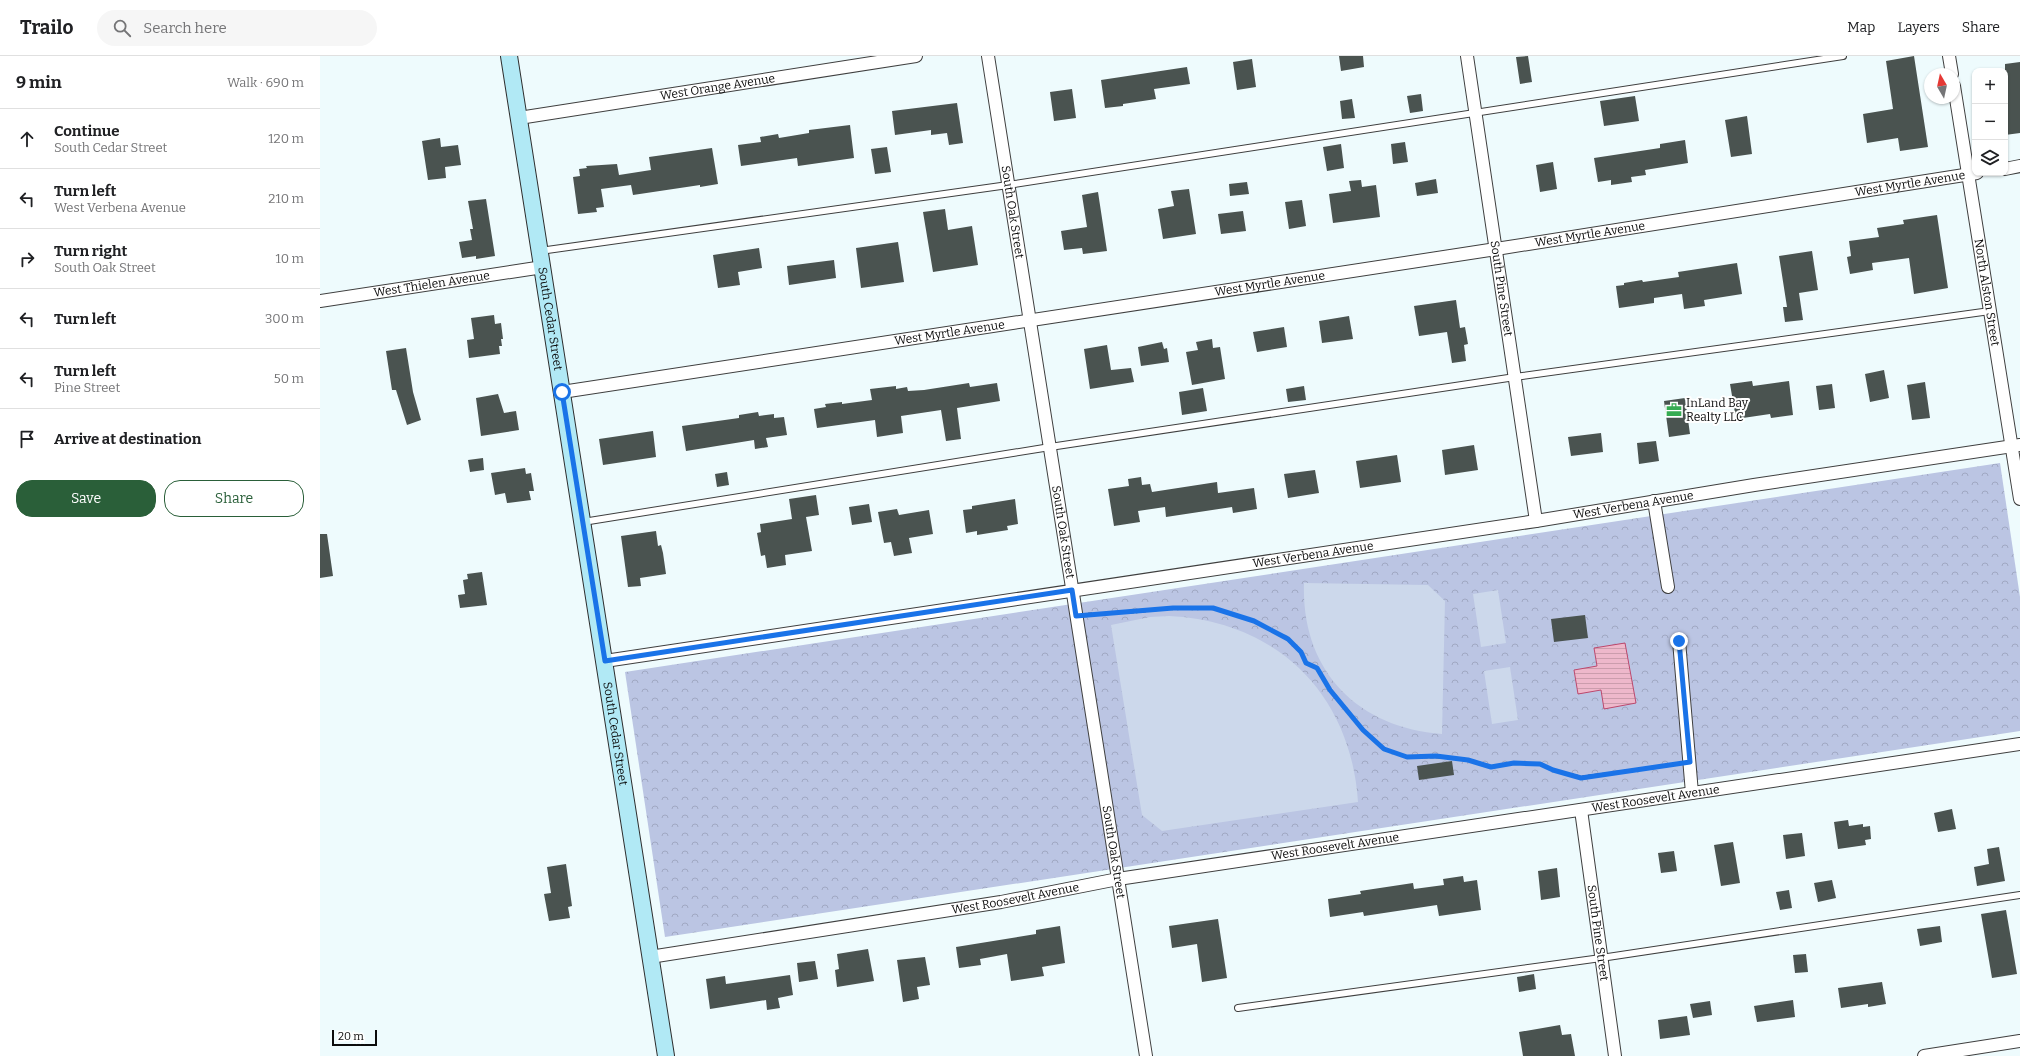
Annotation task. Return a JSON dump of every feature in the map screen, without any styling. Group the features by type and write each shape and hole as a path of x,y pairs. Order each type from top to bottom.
{"street":[{"name":"South Cedar Street","path":"509,56 666,1056"},
{"name":"West Orange Avenue","path":"519,118 916,56"},
{"name":"South Oak Street","path":"988,56 1146,1056"},
{"name":"South Pine Street","path":"1467,56 1536,521"},
{"path":"1949,56 1951,68"},
{"name":"North Alston Street","path":"1958,104 1972,169"},
{"path":"2008,168 2020,166"},
{"name":"West Myrtle Avenue","path":"562,392 1030,321 1972,174"},
{"name":"North Alston Street","path":"1973,176 1990,311 2016,446 2020,499"},
{"name":"West Thielen Avenue","path":"320,300 543,267"},
{"name":"West Verbena Avenue","path":"605,661 1536,521 1654,501 2016,446"},
{"path":"1654,501 1668,587"},
{"path":"1679,641 1692,793"},
{"name":"West Roosevelt Avenue","path":"650,957 1001,902 1118,879 2020,744"},
{"name":"South Pine Street","path":"1581,810 1615,1056"},
{"path":"1924,1056 2020,1041"}],"lane":[{"path":"540,251 1008,185 1843,56"},
{"path":"583,522 1050,447 1515,377 1990,311"},
{"path":"1238,1008 1601,958 2020,895"}],"path":[{"path":"1076,616 1173,608 1213,608 1254,621 1288,639 1301,652 1306,663 1317,668 1330,690 1363,730 1384,749 1407,757 1436,756 1468,760 1491,767 1514,763 1540,764 1553,770 1581,778 1690,762"}],"green space":[{"path":"2000,463 2020,597 2020,731 665,937 625,672"}],"shaded area":[{"path":"1304,583 1428,585 1445,601 1442,734 1412,729 1384,720 1360,707 1340,689 1324,667 1312,642 1306,614"},
{"path":"1498,590 1506,643 1481,647 1473,594"},
{"path":"1169,616 1208,621 1243,632 1274,649 1301,670 1324,697 1341,728 1352,763 1358,802 1162,831 1142,815 1111,625 1150,617"},
{"path":"1625,643 1636,703 1604,709 1601,690 1578,694 1574,670 1597,666 1594,648"},
{"path":"1510,667 1518,720 1492,724 1484,671"}],"building":[{"path":"1339,56 1363,56 1364,67 1341,71"},
{"path":"1528,56 1532,82 1520,84 1516,57"},
{"path":"1914,56 1928,147 1900,151 1898,138 1867,143 1863,114 1893,109 1886,61"},
{"path":"1252,59 1256,87 1237,90 1233,62"},
{"path":"2020,62 2020,133 2008,135 2008,68 2005,68 2005,64"},
{"path":"1187,67 1190,84 1154,89 1156,99 1105,108 1101,80"},
{"path":"1072,89 1076,118 1054,121 1050,92"},
{"path":"1421,94 1423,111 1410,113 1407,96"},
{"path":"1635,96 1639,121 1604,126 1600,101"},
{"path":"1352,99 1355,118 1342,119 1340,101"},
{"path":"957,103 963,143 949,145 947,133 931,135 931,130 895,135 892,111"},
{"path":"1747,116 1752,154 1731,157 1725,120"},
{"path":"850,125 854,158 798,166 797,158 741,166 738,145 761,142 760,137 778,134 779,138 809,133 809,130"},
{"path":"440,138 441,147 458,145 461,165 445,167 446,178 428,180 422,141"},
{"path":"1685,140 1688,163 1645,170 1646,175 1631,177 1632,182 1611,185 1611,180 1598,182 1594,158 1660,148 1660,144"},
{"path":"1405,142 1408,162 1393,164 1391,144"},
{"path":"1341,144 1344,168 1327,171 1323,147"},
{"path":"887,147 891,172 875,174 871,149"},
{"path":"712,148 718,184 700,187 700,185 633,195 631,185 601,189 604,207 596,208 597,212 578,214 573,177 580,176 579,169 587,168 586,166 617,164 619,175 651,170 649,157"},
{"path":"1553,162 1557,189 1540,192 1536,165"},
{"path":"1436,179 1438,193 1417,196 1415,183"},
{"path":"1361,180 1362,187 1376,185 1380,217 1333,223 1329,194 1351,191 1349,181"},
{"path":"1247,182 1249,194 1230,196 1229,184"},
{"path":"1189,189 1196,234 1163,239 1158,209 1174,206 1171,191"},
{"path":"1098,192 1107,251 1083,254 1082,248 1064,250 1061,231 1087,227 1082,195"},
{"path":"486,199 495,256 476,259 476,256 462,258 459,242 472,240 470,229 473,229 468,201"},
{"path":"1302,200 1306,226 1289,229 1285,202"},
{"path":"945,209 948,230 972,226 978,265 933,272 923,212"},
{"path":"1243,211 1246,231 1221,234 1218,214"},
{"path":"1937,215 1948,288 1914,294 1909,258 1872,263 1873,270 1850,274 1847,257 1851,256 1849,241 1879,237 1877,228 1904,224 1903,220"},
{"path":"898,242 904,282 861,288 856,248"},
{"path":"759,248 762,268 738,272 740,285 718,288 713,255"},
{"path":"1812,251 1818,290 1799,293 1803,320 1785,322 1783,307 1787,307 1779,256"},
{"path":"834,260 836,278 789,285 787,266"},
{"path":"1737,263 1742,294 1704,300 1705,306 1684,309 1682,294 1654,298 1654,303 1619,308 1616,286 1642,280 1643,282 1679,277 1678,272"},
{"path":"1456,300 1460,328 1465,327 1468,344 1464,345 1466,361 1452,363 1447,332 1419,336 1414,306"},
{"path":"494,315 495,324 501,323 503,339 501,339 502,346 499,346 500,354 469,358 467,340 474,339 471,318"},
{"path":"1349,316 1353,339 1322,343 1319,321"},
{"path":"1284,327 1287,347 1257,352 1253,332"},
{"path":"1212,339 1213,348 1220,347 1225,379 1192,385 1186,352 1198,350 1196,342"},
{"path":"1162,342 1164,349 1167,348 1169,362 1141,366 1138,347"},
{"path":"1107,345 1111,370 1131,368 1134,382 1090,389 1084,349"},
{"path":"406,348 413,392 421,420 407,425 396,390 392,390 386,351"},
{"path":"1884,370 1889,398 1870,402 1865,374"},
{"path":"1752,381 1753,386 1789,381 1793,415 1771,418 1770,414 1736,419 1730,384"},
{"path":"1925,382 1930,418 1912,420 1907,385"},
{"path":"969,383 970,387 997,383 1000,401 957,408 961,439 946,441 941,410 901,416 903,433 877,437 875,420 817,428 814,409 826,407 825,404 842,402 842,404 872,400 870,389 896,386 896,389 907,387 908,391"},
{"path":"1832,384 1835,408 1819,410 1816,386"},
{"path":"1304,386 1306,400 1288,402 1286,389"},
{"path":"1203,388 1207,411 1182,415 1179,392"},
{"path":"498,394 504,413 516,411 519,430 481,436 476,398"},
{"path":"1685,398 1690,434 1669,437 1664,401"},
{"path":"758,412 759,416 774,414 774,418 784,417 787,435 766,438 768,447 755,449 754,440 686,451 682,426 739,418 739,415"},
{"path":"653,431 656,457 603,465 599,439"},
{"path":"1601,433 1603,452 1571,456 1568,437"},
{"path":"1656,441 1659,461 1639,464 1637,443"},
{"path":"1474,445 1478,470 1445,475 1442,450"},
{"path":"1397,455 1401,482 1360,488 1356,461"},
{"path":"483,458 484,470 470,472 468,460"},
{"path":"525,468 526,474 531,473 534,491 529,491 531,500 507,503 505,493 495,495 491,473"},
{"path":"1315,470 1319,493 1288,498 1284,474"},
{"path":"727,472 729,485 717,487 715,474"},
{"path":"1141,477 1142,485 1150,484 1152,492 1217,482 1218,493 1254,488 1257,509 1233,513 1232,507 1166,517 1165,507 1138,511 1140,522 1114,526 1108,489 1129,486 1128,479"},
{"path":"816,495 819,515 806,517 812,551 785,555 786,565 767,568 765,555 761,556 757,533 761,532 760,524 792,519 789,499"},
{"path":"1015,499 1018,524 1007,526 1008,530 977,535 977,531 966,533 963,510 972,509 972,506"},
{"path":"869,504 872,522 852,525 849,507"},
{"path":"897,509 899,515 929,510 933,534 909,538 912,553 894,556 891,542 884,543 878,512"},
{"path":"656,531 658,546 661,545 663,553 666,574 640,578 641,586 628,587 621,536"},
{"path":"320,534 327,534 333,576 320,578"},
{"path":"482,572 487,605 460,608 458,595 465,594 463,580 468,579 467,574"},
{"path":"1585,615 1588,638 1554,642 1551,619"},
{"path":"1452,761 1454,775 1419,780 1417,766"},
{"path":"1952,809 1956,829 1938,832 1934,813"},
{"path":"1848,820 1849,826 1863,824 1863,827 1870,826 1871,839 1865,840 1866,845 1838,849 1834,822"},
{"path":"1802,833 1805,856 1786,859 1783,835"},
{"path":"1733,842 1740,883 1721,886 1714,845"},
{"path":"1999,847 2005,881 1977,886 1974,867 1989,864 1987,849"},
{"path":"1674,851 1677,871 1661,873 1658,853"},
{"path":"566,864 572,906 568,907 570,918 549,921 544,894 551,893 547,867"},
{"path":"1557,868 1560,897 1541,900 1538,871"},
{"path":"1463,876 1464,882 1477,880 1481,910 1439,916 1437,905 1364,916 1363,912 1330,917 1328,899 1361,894 1360,891 1413,883 1414,889 1444,885 1443,879"},
{"path":"1832,880 1836,898 1818,902 1814,883"},
{"path":"1789,890 1792,908 1780,910 1776,892"},
{"path":"2006,910 2017,974 1992,978 1981,914"},
{"path":"1218,919 1227,978 1202,982 1197,944 1172,948 1169,926"},
{"path":"1060,926 1065,963 1042,967 1044,976 1011,981 1007,954 980,959 981,965 959,968 956,947 1036,934 1036,930"},
{"path":"1940,926 1942,942 1920,946 1917,929"},
{"path":"868,949 874,981 837,987 835,970 839,969 837,954"},
{"path":"1806,954 1808,972 1795,973 1793,955"},
{"path":"925,957 930,985 917,987 919,999 903,1002 897,960"},
{"path":"815,961 818,979 799,982 797,963"},
{"path":"1534,974 1536,989 1519,992 1517,977"},
{"path":"790,975 793,995 778,998 780,1008 767,1010 766,1000 710,1009 706,979 725,976 726,984"},
{"path":"1882,982 1886,1004 1868,1007 1868,1004 1841,1008 1838,988"},
{"path":"1793,1000 1795,1017 1757,1022 1754,1006"},
{"path":"1710,1001 1712,1015 1693,1018 1690,1004"},
{"path":"1687,1016 1690,1035 1660,1039 1658,1020"},
{"path":"1560,1025 1562,1035 1571,1034 1575,1056 1523,1056 1519,1032"}],"place":[{"name":"InLand Bay Realty LLC","path":"1674,410"}],"route":[{"path":"562,392 605,661 1072,590 1076,616 1173,608 1213,608 1254,621 1288,639 1301,652 1306,663 1317,668 1324,677 1330,690 1363,730 1384,749 1407,757 1436,756 1468,760 1491,767 1514,763 1540,764 1553,770 1581,778 1690,762 1679,641"}]}
